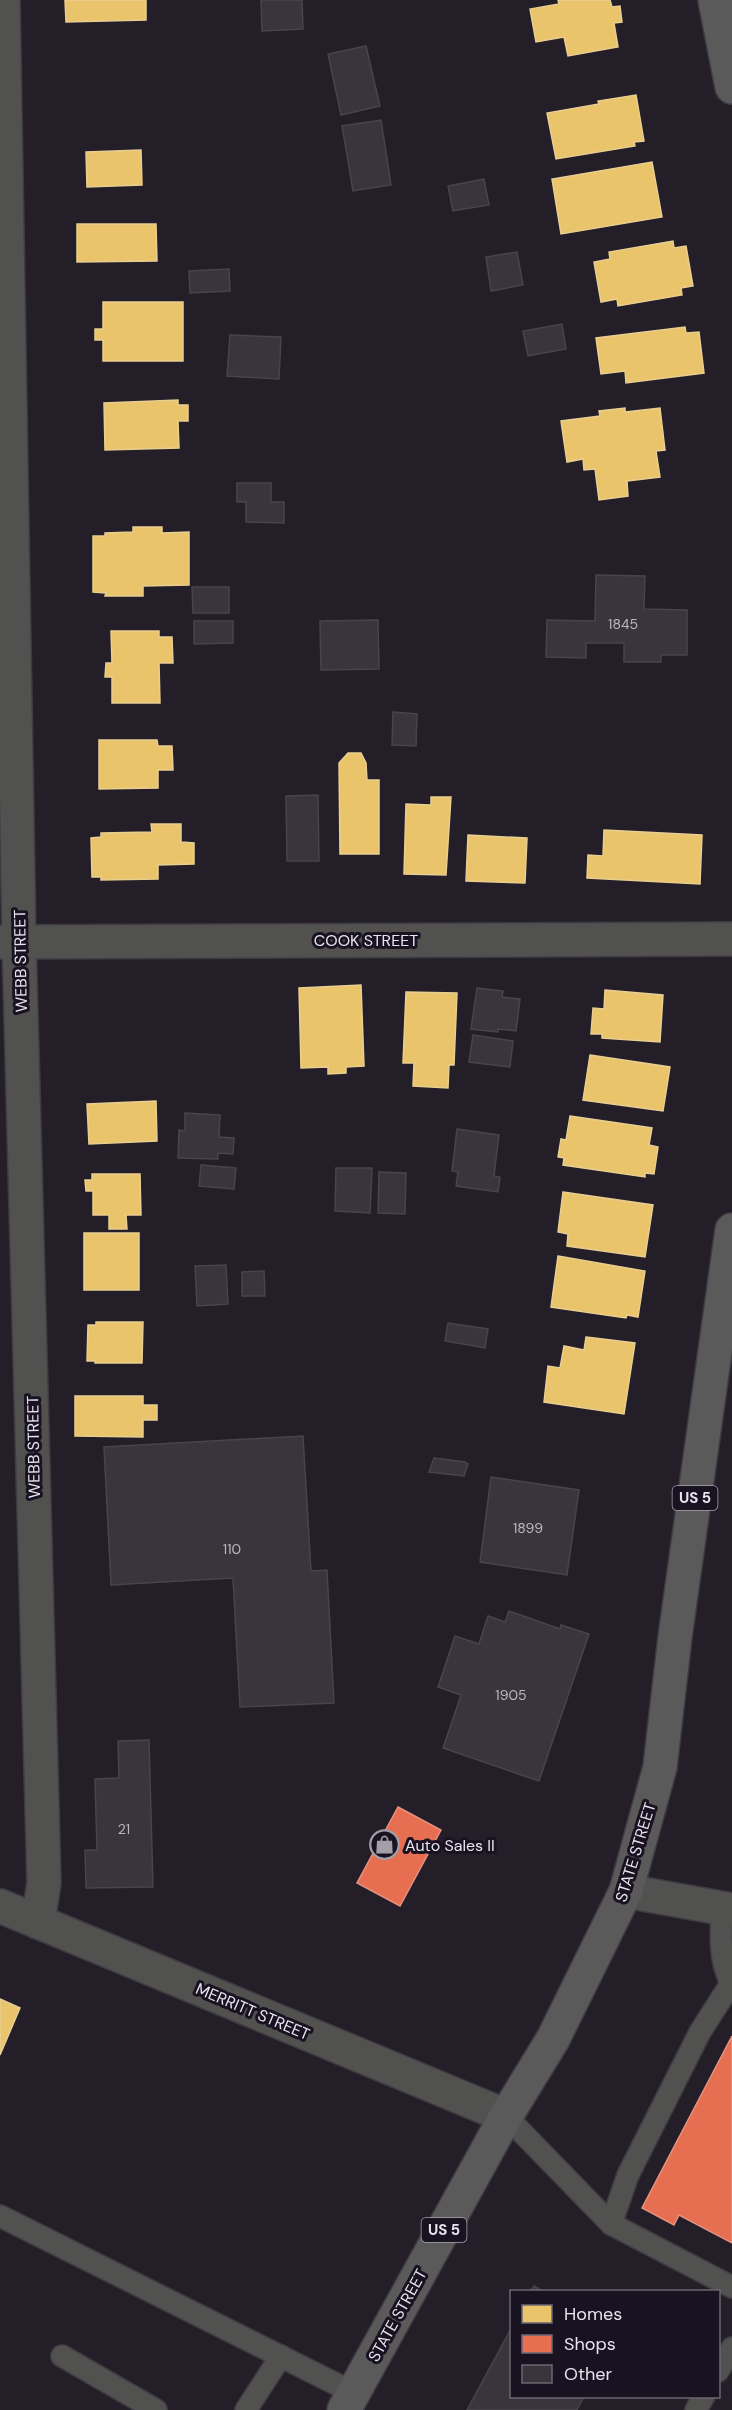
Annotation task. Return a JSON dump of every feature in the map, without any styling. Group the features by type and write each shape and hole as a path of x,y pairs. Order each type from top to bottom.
{"main road":[{"path":"715,0 732,87"},
{"name":"STATE STREET","path":"349,2401 506,2116 554,2039 626,1891 660,1767 675,1637 732,1230"}],"street":[{"name":"WEBB STREET","path":"3,0 10,941 44,1883 38,1922"},
{"name":"COOK STREET","path":"10,941 732,939"},
{"path":"626,1891 727,1909"},
{"name":"MERRITT STREET","path":"0,1906 506,2116"}],"lane":[{"path":"611,2223 628,2175 700,2032 731,1982 723,1966 721,1951 727,1909"},
{"path":"506,2116 611,2223 732,2288"},
{"path":"0,2216 281,2356 349,2401"},
{"path":"720,2369 732,2348"},
{"path":"62,2356 156,2410"},
{"path":"246,2410 281,2356"}],"building: Homes":[{"path":"65,0 146,0 146,20 66,22"},
{"path":"558,0 610,0 612,7 620,6 622,22 614,23 618,47 568,56 564,37 536,42 530,9 559,4"},
{"path":"636,95 644,141 634,142 635,146 556,159 547,113"},
{"path":"141,150 142,185 87,187 86,152"},
{"path":"652,162 662,217 561,234 552,179"},
{"path":"77,224 156,224 157,261 77,262"},
{"path":"673,241 674,248 686,246 693,286 681,288 682,295 618,306 617,299 601,302 594,262 610,259 609,252"},
{"path":"103,302 183,302 183,361 103,361 103,340 95,340 95,329 103,329"},
{"path":"685,327 686,333 699,332 704,373 626,383 625,371 601,374 596,338"},
{"path":"178,400 178,405 188,405 188,421 178,421 179,448 105,450 104,403"},
{"path":"625,408 625,412 660,408 665,450 656,451 660,477 627,481 628,496 599,500 595,469 584,470 583,459 567,462 561,421 600,416 599,411"},
{"path":"133,527 162,527 162,533 189,532 189,585 143,586 143,596 105,596 106,593 93,592 93,536 133,532"},
{"path":"111,631 159,631 159,637 172,637 173,663 159,663 160,703 112,703 112,677 105,677 106,663 112,663"},
{"path":"99,740 157,740 158,746 172,746 173,770 158,770 158,788 99,789"},
{"path":"348,753 361,753 366,763 367,780 379,780 379,854 340,854 339,763"},
{"path":"431,797 451,797 446,875 404,874 406,804 431,805"},
{"path":"151,824 181,824 181,842 194,843 194,864 158,865 158,879 101,880 101,877 92,877 91,838 101,837 101,833 152,832"},
{"path":"604,830 702,835 700,884 587,878 588,855 603,856"},
{"path":"468,835 527,838 525,883 466,881"},
{"path":"361,985 364,1066 346,1067 346,1073 328,1074 328,1067 301,1068 299,988"},
{"path":"605,990 663,995 660,1042 602,1038 602,1034 591,1034 593,1008 604,1009"},
{"path":"406,992 457,993 454,1065 449,1065 448,1088 413,1086 414,1063 403,1063"},
{"path":"590,1055 670,1067 663,1111 583,1100"},
{"path":"156,1101 157,1141 89,1144 87,1104"},
{"path":"570,1116 652,1128 649,1145 658,1147 654,1174 645,1173 645,1177 563,1165 564,1158 558,1157 561,1139 566,1140"},
{"path":"92,1174 140,1174 141,1215 126,1215 127,1229 109,1229 109,1215 93,1215 93,1191 86,1191 85,1180 92,1180"},
{"path":"563,1192 653,1205 645,1257 567,1246 568,1234 558,1232"},
{"path":"84,1233 139,1233 139,1290 84,1290"},
{"path":"558,1256 645,1271 638,1317 627,1315 626,1318 551,1307"},
{"path":"96,1322 143,1322 142,1363 87,1361 88,1325 96,1325"},
{"path":"586,1337 635,1343 624,1414 544,1402 548,1366 560,1368 564,1346 584,1350"},
{"path":"75,1396 143,1396 143,1405 157,1405 157,1420 143,1420 143,1437 75,1436"},
{"path":"0,1999 20,2008 0,2055"}],"building: Shops":[{"path":"398,1807 441,1830 400,1906 357,1883"},
{"path":"732,2036 732,2243 679,2215 674,2225 642,2208"}],"building: Other":[{"path":"261,0 302,0 303,29 262,31"},
{"path":"366,46 380,106 341,115 328,54"},
{"path":"381,120 391,185 353,191 342,126"},
{"path":"484,179 489,205 453,211 448,186"},
{"path":"517,252 523,285 491,291 486,257"},
{"path":"229,269 230,291 190,293 189,271"},
{"path":"562,324 566,349 528,356 523,331"},
{"path":"230,335 281,337 279,379 227,376"},
{"path":"237,483 271,483 271,502 284,502 284,523 246,522 246,502 237,502"},
{"path":"596,575 645,576 644,609 687,610 687,655 661,655 661,662 624,662 624,643 586,643 586,658 546,657 547,620 595,621"},
{"path":"192,587 229,587 229,613 193,613"},
{"path":"378,620 379,669 321,670 320,621"},
{"path":"194,621 233,621 233,643 194,644"},
{"path":"393,712 417,714 416,746 392,745"},
{"path":"318,795 319,861 287,861 286,796"},
{"path":"477,988 503,991 502,997 520,999 516,1031 471,1029"},
{"path":"473,1035 513,1041 510,1067 469,1062"},
{"path":"185,1113 220,1115 219,1137 234,1138 233,1154 218,1153 218,1159 178,1158 179,1130 185,1131"},
{"path":"457,1129 499,1135 494,1176 500,1177 498,1192 456,1186 458,1172 452,1171"},
{"path":"201,1165 236,1168 234,1189 199,1186"},
{"path":"336,1168 372,1168 370,1213 335,1211"},
{"path":"379,1172 406,1173 405,1214 378,1213"},
{"path":"226,1265 228,1304 197,1306 195,1266"},
{"path":"264,1271 265,1296 242,1296 242,1272"},
{"path":"448,1323 488,1329 485,1348 445,1341"},
{"path":"303,1436 311,1571 327,1570 334,1703 240,1707 233,1578 111,1585 104,1447"},
{"path":"434,1458 465,1462 468,1464 464,1476 429,1472"},
{"path":"491,1477 579,1490 567,1575 480,1562"},
{"path":"509,1611 560,1629 561,1625 589,1634 539,1781 443,1748 461,1695 438,1687 455,1636 479,1644 488,1616 505,1622"},
{"path":"149,1740 153,1887 86,1888 85,1850 97,1850 95,1779 119,1778 118,1741"},
{"path":"510,2331 510,2398 583,2398 577,2410 467,2410"}],"place":[{"name":"Auto Sales II","path":"384,1845"}]}
